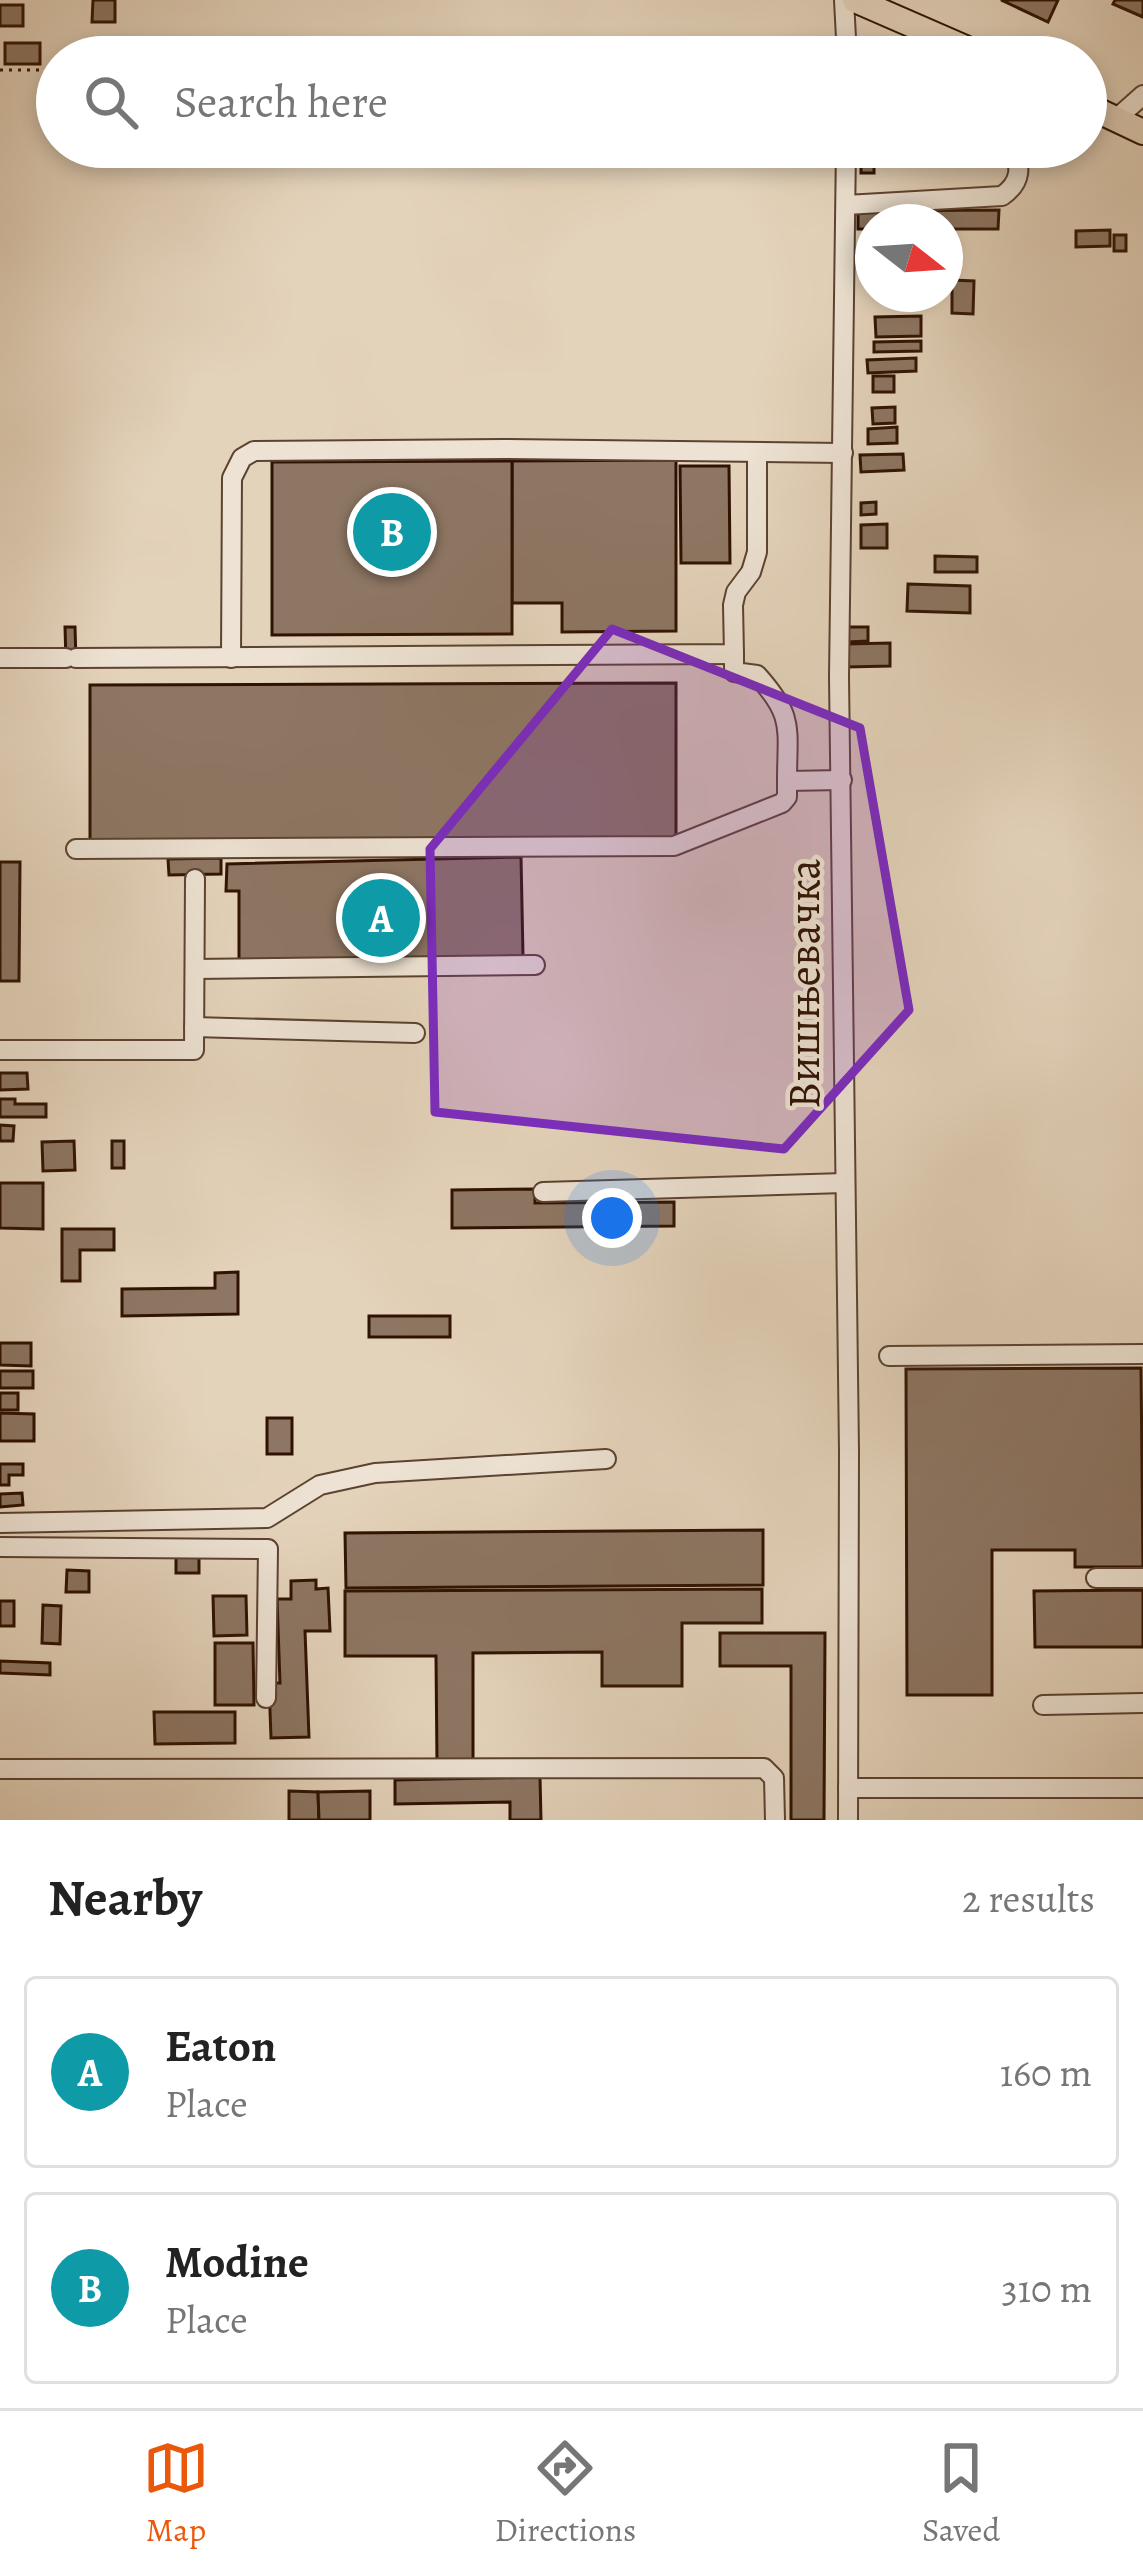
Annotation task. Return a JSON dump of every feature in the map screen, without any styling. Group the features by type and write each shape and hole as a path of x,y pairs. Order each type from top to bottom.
{"main road":[{"path":"855,0 938,36"},
{"path":"1107,115 1143,132"}],"street":[{"path":"844,0 846,36"},
{"path":"1116,119 1143,95"},
{"name":"Вишњевачка","path":"846,168 842,780 848,1820"},
{"path":"845,205 1002,196 1014,186 1018,168"},
{"path":"231,658 232,478 242,458 254,451 503,448 843,453"},
{"path":"76,849 674,846 782,802 787,796 787,715 757,675 734,672 733,605 757,552 757,452"},
{"path":"0,658 734,654"},
{"path":"787,781 842,780"},
{"path":"0,1050 194,1050 195,879"},
{"path":"195,969 535,965"},
{"path":"194,1028 415,1033"},
{"path":"543,1192 844,1184"},
{"path":"889,1356 1143,1354"},
{"path":"0,1523 267,1519 320,1485 375,1473 606,1460"},
{"path":"0,1547 268,1549 266,1698"},
{"path":"1096,1579 1143,1578"},
{"path":"1043,1705 1143,1703"},
{"path":"0,1768 764,1768 773,1778 775,1820"},
{"path":"848,1788 1143,1788"}],"path":[{"path":"0,70 36,70"}],"highlighted area":[{"path":"612,629 860,728 909,1010 784,1149 435,1112 430,849"}],"building":[{"path":"93,0 115,0 115,22 92,22"},
{"path":"1001,0 1058,0 1048,22"},
{"path":"1115,0 1143,0 1143,17 1113,4"},
{"path":"0,5 23,5 23,26 0,26"},
{"path":"5,43 36,43 36,64 5,64"},
{"path":"963,210 999,210 998,229 963,229"},
{"path":"1110,230 1110,246 1076,247 1076,231"},
{"path":"1114,235 1126,235 1126,251 1114,251"},
{"path":"963,280 974,281 973,314 952,313 963,312"},
{"path":"921,316 921,336 876,337 875,317"},
{"path":"921,341 921,351 874,352 874,342"},
{"path":"916,358 916,371 868,373 867,360"},
{"path":"873,376 894,376 894,392 873,392"},
{"path":"895,407 895,423 873,424 872,408"},
{"path":"897,427 897,443 868,444 868,429"},
{"path":"903,454 904,470 861,472 860,455"},
{"path":"676,460 676,631 562,632 562,603 512,603 512,461"},
{"path":"512,461 512,634 272,635 272,462"},
{"path":"680,466 729,466 730,563 681,563"},
{"path":"876,502 876,514 861,515 861,503"},
{"path":"887,524 887,548 861,548 861,525"},
{"path":"935,556 977,557 977,572 935,572"},
{"path":"908,584 970,586 970,613 907,611"},
{"path":"65,627 75,627 76,661 66,661"},
{"path":"848,627 868,627 868,641 848,642"},
{"path":"890,643 890,666 847,667 846,644"},
{"path":"676,683 676,841 90,843 90,685"},
{"path":"521,857 523,956 239,963 239,891 226,891 227,864"},
{"path":"221,858 221,874 169,875 168,859"},
{"path":"0,862 20,862 19,981 0,981"},
{"path":"0,1073 27,1073 28,1089 0,1090"},
{"path":"0,1099 46,1104 46,1117 0,1117"},
{"path":"0,1125 14,1126 13,1141 0,1141"},
{"path":"74,1141 75,1170 43,1171 42,1142"},
{"path":"112,1141 124,1141 124,1168 112,1168"},
{"path":"0,1183 43,1183 43,1229 0,1228"},
{"path":"535,1189 535,1203 674,1202 674,1226 452,1228 452,1190"},
{"path":"62,1229 114,1229 114,1250 80,1250 80,1281 62,1281"},
{"path":"238,1272 238,1314 122,1316 122,1289 215,1288 215,1273"},
{"path":"369,1316 450,1316 450,1337 369,1337"},
{"path":"0,1343 31,1343 31,1366 0,1365"},
{"path":"1141,1368 1143,1567 1075,1567 1075,1550 992,1550 992,1695 907,1695 906,1369"},
{"path":"0,1371 33,1371 33,1388 0,1388"},
{"path":"0,1393 18,1393 18,1410 0,1410"},
{"path":"0,1413 34,1414 34,1441 0,1441"},
{"path":"267,1418 292,1418 292,1454 267,1454"},
{"path":"0,1464 23,1464 23,1475 9,1475 9,1485 0,1485"},
{"path":"22,1493 23,1505 0,1507 0,1494"},
{"path":"763,1530 763,1585 346,1588 345,1533"},
{"path":"176,1553 199,1553 199,1573 176,1573"},
{"path":"67,1570 89,1571 89,1592 66,1592"},
{"path":"316,1580 316,1589 328,1588 330,1631 305,1631 309,1737 271,1738 269,1683 280,1683 277,1599 291,1599 291,1581"},
{"path":"762,1589 762,1623 682,1623 682,1686 602,1686 602,1652 473,1653 473,1762 437,1762 436,1656 345,1656 345,1591"},
{"path":"1143,1590 1143,1647 1035,1647 1034,1591"},
{"path":"213,1596 246,1596 247,1635 214,1636"},
{"path":"0,1601 14,1601 14,1626 0,1626"},
{"path":"43,1605 61,1606 60,1644 42,1643"},
{"path":"720,1633 825,1633 824,1820 791,1820 791,1666 720,1666"},
{"path":"215,1643 253,1643 254,1705 215,1705"},
{"path":"0,1661 50,1663 50,1675 0,1673"},
{"path":"154,1712 235,1712 235,1743 155,1744"},
{"path":"540,1777 541,1820 510,1820 510,1802 395,1804 395,1780"},
{"path":"289,1791 318,1792 319,1820 289,1820"},
{"path":"370,1791 370,1820 319,1820 318,1792"}],"place":[{"name":"Modine","path":"392,532"},
{"name":"Eaton","path":"381,918"}]}
